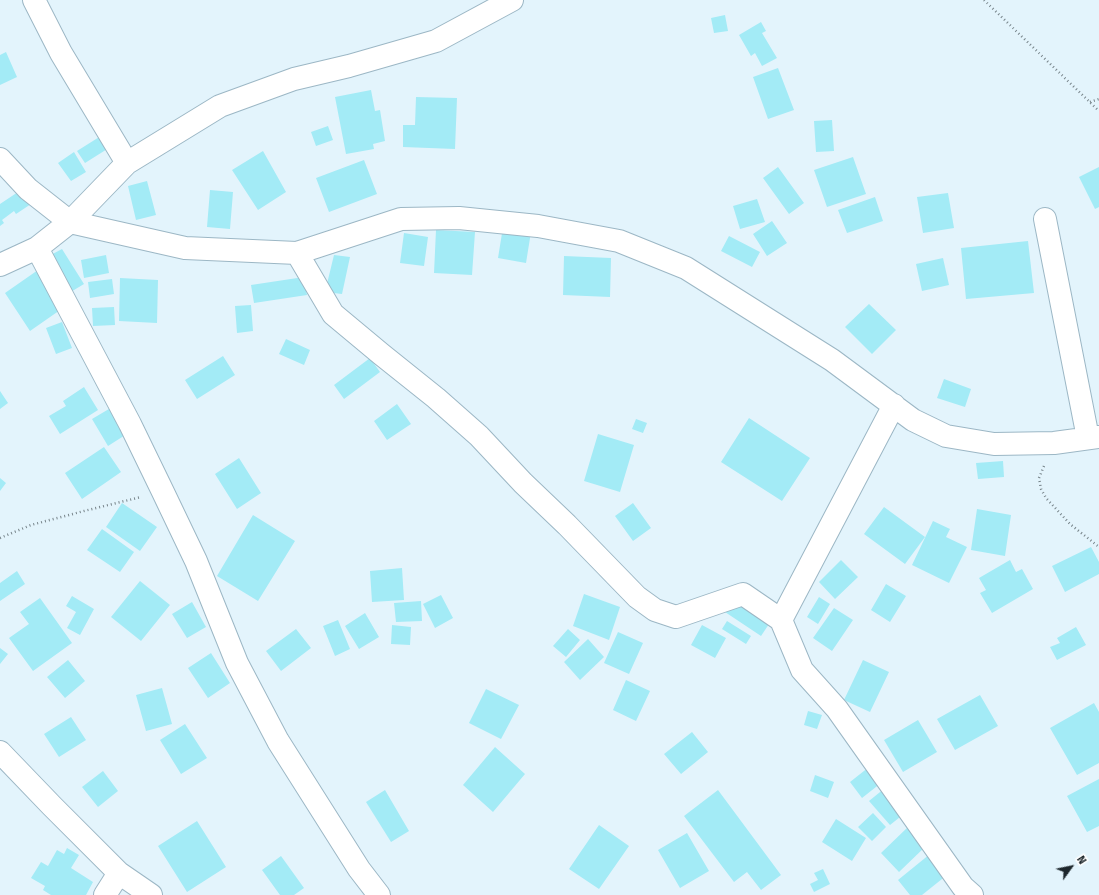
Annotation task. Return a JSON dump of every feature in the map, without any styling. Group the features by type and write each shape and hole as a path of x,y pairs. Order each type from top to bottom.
{"street":[{"path":"34,0 61,53 127,163"},
{"path":"0,265 37,248 70,222 127,163 220,106 294,79 349,66 436,41 512,0"},
{"path":"0,159 28,189 70,222 185,248 296,253 401,219 459,218 538,226 619,240 686,268 832,360 913,420 946,436 994,444 1054,443 1094,437 1045,219"},
{"path":"37,248 130,424 196,561 237,664 274,734 359,870 379,895"},
{"path":"296,253 333,314 436,398 479,436 523,483 568,525 638,597 655,610 676,617 743,594 781,620 802,670 837,709 963,887 972,895"},
{"path":"781,620 894,406"},
{"path":"0,752 118,872 151,895"},
{"path":"105,895 118,872"}],"path":[{"path":"984,0 1009,26 1099,111"},
{"path":"1090,102 1099,99"},
{"path":"1054,443 1039,478 1040,489 1046,498 1070,524 1099,547"},
{"path":"0,538 31,526 84,511 163,492"}],"building":[{"path":"725,15 728,31 714,33 711,18"},
{"path":"761,22 766,31 762,33 777,58 762,66 755,53 751,56 739,35"},
{"path":"6,52 17,77 0,85 0,55"},
{"path":"778,68 794,110 768,119 753,77"},
{"path":"371,90 375,111 380,110 385,141 373,144 374,149 346,154 335,97"},
{"path":"416,97 457,98 455,149 403,147 403,125 415,125"},
{"path":"832,120 834,151 816,152 814,121"},
{"path":"328,126 333,140 316,146 311,132"},
{"path":"104,134 112,146 85,163 77,151"},
{"path":"263,151 286,192 258,210 232,170"},
{"path":"74,152 86,172 71,181 58,163"},
{"path":"853,157 866,194 827,207 814,170"},
{"path":"364,160 377,194 329,212 316,178"},
{"path":"778,167 804,203 789,214 763,178"},
{"path":"1099,167 1099,207 1095,209 1079,177"},
{"path":"147,181 156,215 136,220 128,186"},
{"path":"21,190 31,204 16,214 14,211 2,220 4,223 0,226 0,204"},
{"path":"210,190 233,192 230,229 207,227"},
{"path":"948,193 954,228 923,233 917,197"},
{"path":"875,197 883,221 847,233 838,210"},
{"path":"757,199 765,222 740,229 733,206"},
{"path":"772,221 787,243 767,256 753,234"},
{"path":"503,227 531,232 526,263 498,258"},
{"path":"436,230 475,232 472,275 434,273"},
{"path":"404,233 428,237 424,266 400,263"},
{"path":"729,236 760,252 752,267 721,251"},
{"path":"1028,241 1034,293 966,299 961,248"},
{"path":"62,249 84,284 69,293 47,257"},
{"path":"106,255 109,273 84,278 81,260"},
{"path":"334,255 350,257 342,294 325,292"},
{"path":"564,256 611,258 610,297 563,295"},
{"path":"943,258 949,285 922,291 916,264"},
{"path":"38,270 63,308 30,331 5,293"},
{"path":"304,277 307,295 254,303 251,285"},
{"path":"120,278 158,280 157,323 119,321"},
{"path":"112,279 114,294 90,298 88,282"},
{"path":"869,304 896,330 872,354 845,327"},
{"path":"251,305 253,331 237,333 235,306"},
{"path":"114,307 115,325 93,326 92,308"},
{"path":"62,322 72,348 56,354 46,328"},
{"path":"286,339 310,350 304,365 279,354"},
{"path":"223,356 235,375 197,399 185,380"},
{"path":"370,358 380,372 344,399 334,385"},
{"path":"944,379 971,389 965,407 937,398"},
{"path":"84,387 98,410 60,434 49,416 66,406 63,401"},
{"path":"0,391 8,403 0,409"},
{"path":"397,404 411,424 387,440 374,421"},
{"path":"114,406 130,432 108,446 92,419"},
{"path":"749,418 810,458 782,501 721,462"},
{"path":"636,419 647,423 643,433 632,429"},
{"path":"598,434 634,445 620,492 584,481"},
{"path":"104,447 121,472 82,499 65,473"},
{"path":"239,458 261,493 237,509 215,474"},
{"path":"1003,461 1004,477 978,479 976,463"},
{"path":"0,478 6,483 0,491"},
{"path":"122,503 157,527 140,551 106,527"},
{"path":"633,503 651,528 633,541 615,516"},
{"path":"884,507 925,537 905,564 864,534"},
{"path":"977,509 1011,515 1005,556 971,550"},
{"path":"253,515 295,541 258,601 217,576"},
{"path":"933,521 950,529 946,537 967,547 949,583 912,565"},
{"path":"102,529 134,552 120,572 87,550"},
{"path":"1091,547 1099,562 1099,574 1065,592 1052,566"},
{"path":"841,560 858,577 835,599 819,582"},
{"path":"1010,560 1016,572 1022,569 1033,589 992,613 980,593 986,590 979,578"},
{"path":"402,568 404,600 372,602 370,571"},
{"path":"17,571 25,584 0,601 0,583"},
{"path":"140,581 170,605 141,641 111,617"},
{"path":"886,584 906,596 890,622 871,610"},
{"path":"584,594 620,607 609,640 573,626"},
{"path":"441,595 453,618 435,628 423,604"},
{"path":"72,596 94,609 80,635 67,628 76,612 66,606"},
{"path":"735,596 771,621 761,636 725,612"},
{"path":"819,597 830,604 818,624 807,617"},
{"path":"40,598 72,643 33,671 9,638 29,624 20,612"},
{"path":"421,601 422,621 396,622 394,603"},
{"path":"192,602 206,627 187,638 172,614"},
{"path":"834,608 853,620 832,651 813,638"},
{"path":"365,613 379,637 359,649 345,626"},
{"path":"338,620 350,649 335,656 323,626"},
{"path":"727,621 751,636 746,644 722,629"},
{"path":"392,625 411,627 410,645 391,644"},
{"path":"702,625 726,638 715,658 691,645"},
{"path":"1076,627 1086,645 1057,660 1050,647 1060,643 1057,638"},
{"path":"296,629 311,648 281,671 266,651"},
{"path":"568,629 580,640 566,657 553,646"},
{"path":"618,632 643,643 629,674 604,663"},
{"path":"588,639 604,657 580,680 564,662"},
{"path":"0,648 8,654 0,664"},
{"path":"211,653 230,683 208,698 188,668"},
{"path":"68,660 85,681 65,698 47,677"},
{"path":"863,660 889,672 870,712 844,700"},
{"path":"626,680 650,691 636,721 613,710"},
{"path":"162,688 172,724 146,731 136,695"},
{"path":"486,689 519,705 501,739 469,723"},
{"path":"980,695 998,726 955,750 937,719"},
{"path":"1094,703 1099,712 1099,763 1077,775 1050,728"},
{"path":"808,711 822,715 817,729 804,725"},
{"path":"71,717 86,740 59,757 44,734"},
{"path":"918,720 937,752 903,772 884,740"},
{"path":"185,724 207,758 181,774 160,740"},
{"path":"692,732 708,752 681,774 664,754"},
{"path":"495,747 525,774 493,812 463,785"},
{"path":"869,767 881,783 862,798 850,782"},
{"path":"103,771 118,791 98,807 82,787"},
{"path":"815,775 834,782 828,798 810,791"},
{"path":"1099,779 1099,826 1087,832 1067,796"},
{"path":"885,788 905,813 890,825 869,801"},
{"path":"385,790 409,831 391,842 366,802"},
{"path":"718,790 781,875 761,890 747,872 734,882 684,816"},
{"path":"873,813 886,827 872,841 858,827"},
{"path":"836,819 866,838 852,861 822,842"},
{"path":"197,821 226,867 187,892 158,846"},
{"path":"599,825 629,846 599,889 569,869"},
{"path":"908,827 926,846 899,872 881,853"},
{"path":"687,833 709,871 680,888 658,850"},
{"path":"67,848 79,855 71,868 93,882 86,895 51,895 43,890 45,886 31,878 41,862 48,866 57,850 64,854"},
{"path":"930,854 947,875 922,895 910,895 898,880"},
{"path":"281,856 304,888 294,895 280,895 262,870"},
{"path":"823,869 830,884 814,892 810,884 818,880 814,873"}]}
